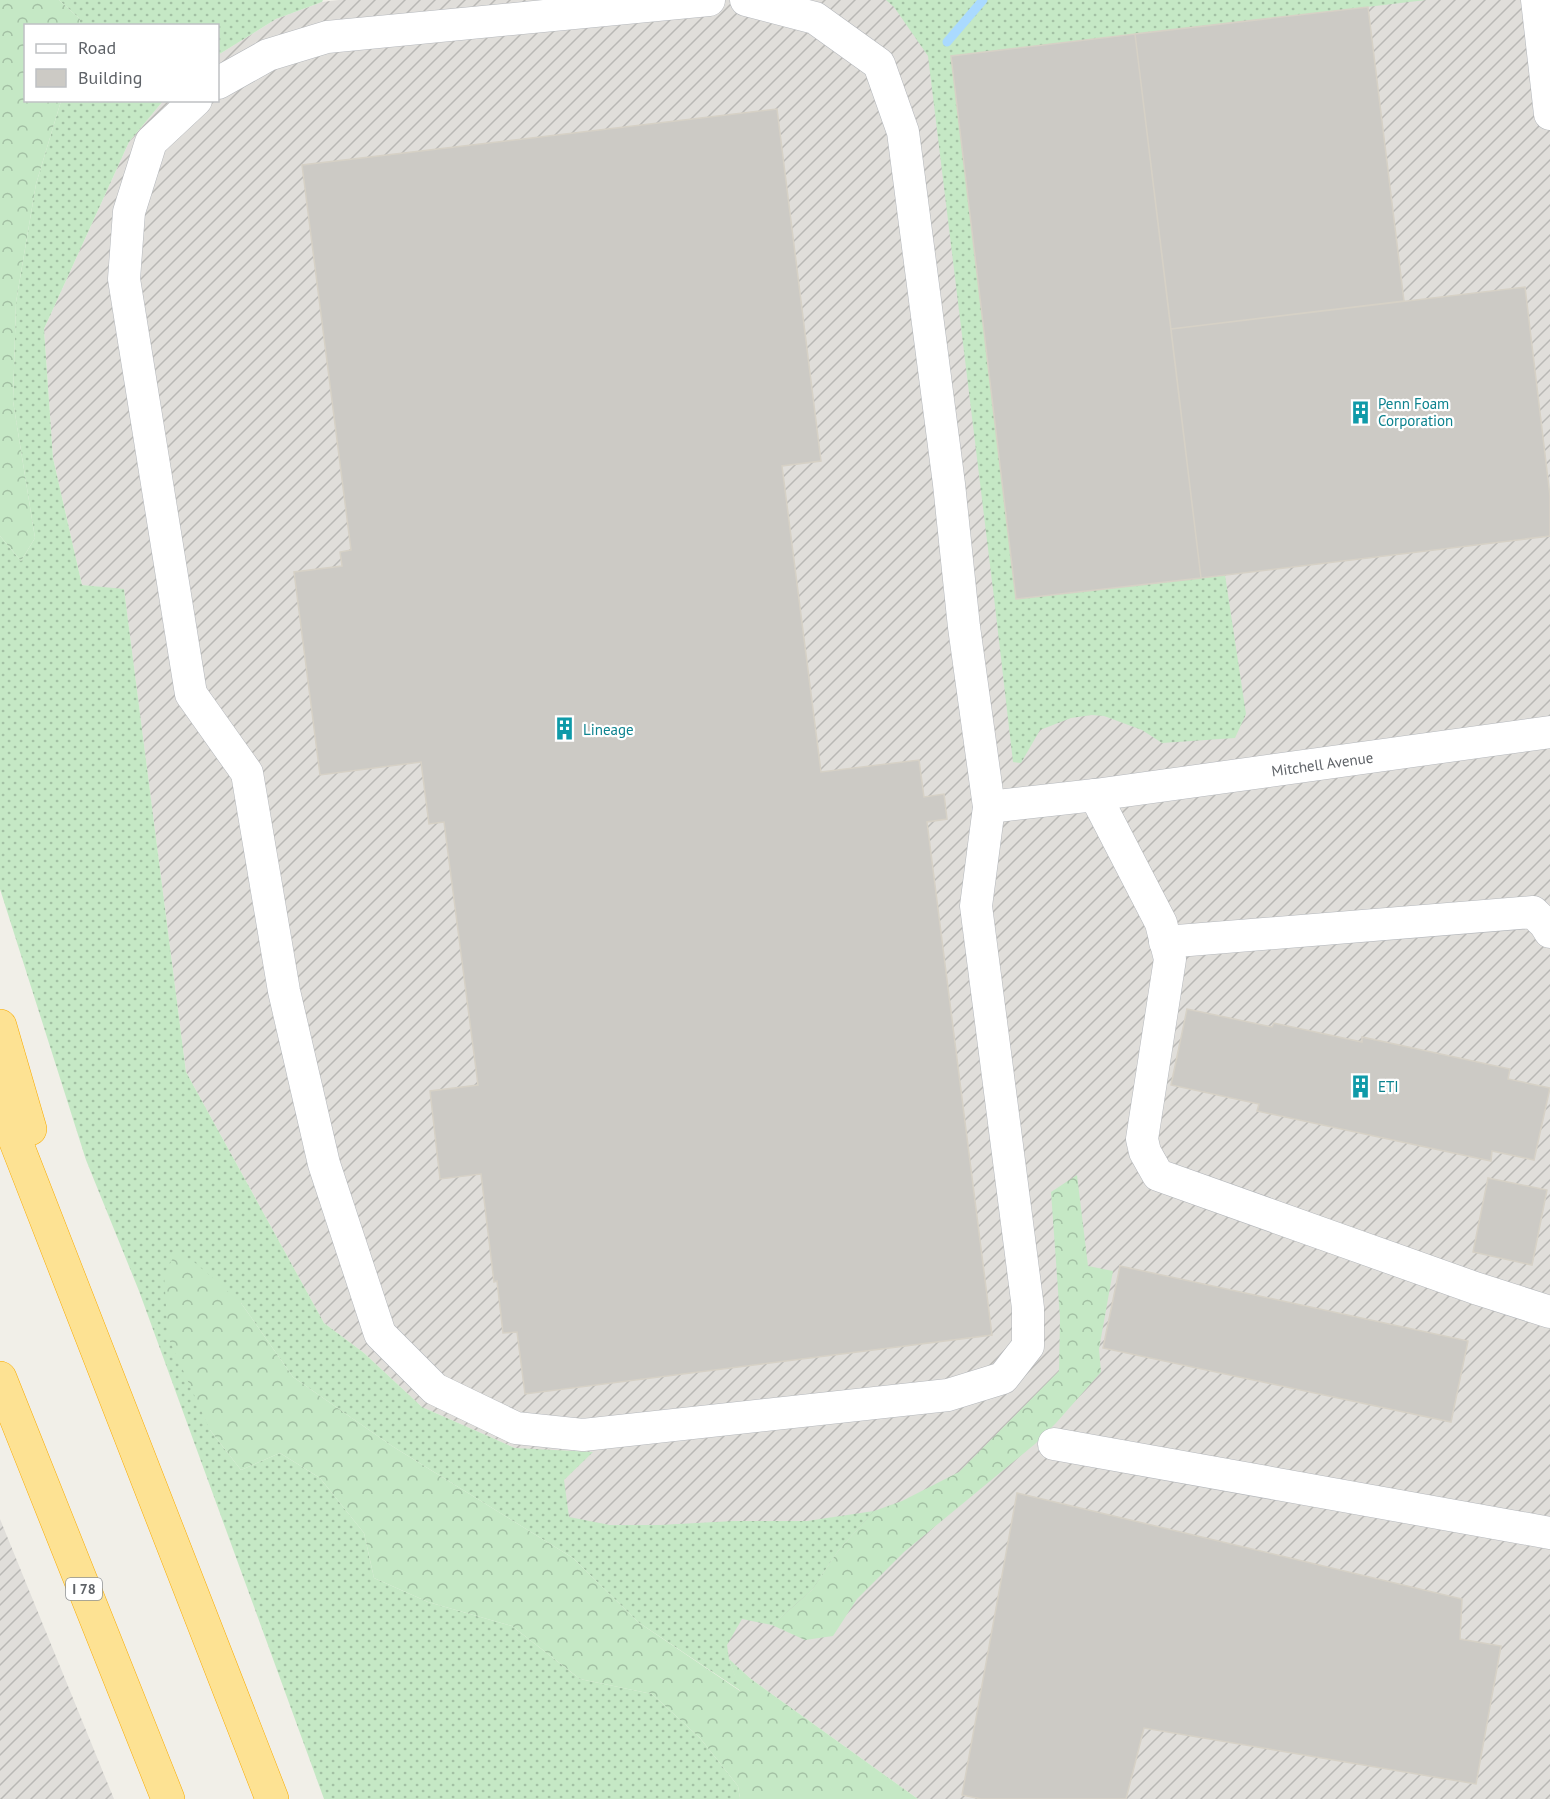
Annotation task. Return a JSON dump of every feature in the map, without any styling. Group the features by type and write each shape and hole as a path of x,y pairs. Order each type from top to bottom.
{"highway":[{"path":"0,1026 84,1318"},
{"path":"0,1101 272,1799"},
{"name":"I 78","path":"0,1378 168,1799"}],"street":[{"path":"219,82 268,54 327,38 709,0"},
{"path":"194,102 151,142 129,212 124,279 191,694 248,773 284,991 324,1164 380,1334 435,1389 516,1428 583,1435 948,1395 1003,1378 1028,1346 1028,1308 976,906 989,807 964,627 949,484 903,132 879,64 815,18 746,0"},
{"path":"1537,0 1550,114"},
{"name":"Mitchell Avenue","path":"989,807 1095,795 1550,732"},
{"path":"1095,795 1161,923 1170,959 1142,1139 1145,1152 1158,1175 1475,1288 1550,1312"},
{"path":"1166,942 1533,912 1550,932"},
{"path":"1054,1444 1550,1533"}],"shaded area":[{"path":"339,0 1550,0 1550,1799 918,1799 751,1679 569,1517 515,1448 422,1407 364,1353 324,1323 186,1072 124,590 82,585 53,458 44,329 129,142 162,102 219,102 219,54 276,19 322,2"},
{"path":"0,1519 114,1799 0,1799"}],"green space":[{"path":"0,0 59,0 80,19 79,24 24,24 24,102 61,102 36,184 16,302 13,401 35,538 21,561 0,536"},
{"path":"59,0 323,0 276,19 219,54 219,24 79,24 80,19"},
{"path":"886,0 1426,0 951,56 1016,599 1225,575 1246,714 1235,738 1162,743 1142,730 1104,716 1092,715 1071,718 1040,730 1021,763 1013,762 928,56 894,7"},
{"path":"61,102 162,102 129,142 44,329 53,458 82,585 124,589 186,1072 324,1323 364,1353 422,1407 515,1448 593,1452 564,1480 569,1517 610,1525 660,1525 733,1521 807,1521 874,1511 838,1551 812,1590 772,1625 742,1619 727,1645 729,1659 741,1691 638,1622 573,1558 392,1446 293,1377 241,1303 210,1430 241,1470 280,1453 320,1478 364,1533 374,1578 428,1602 512,1626 580,1679 652,1694 700,1738 738,1786 740,1799 324,1799 139,1291 86,1160 0,889 0,536 21,561 35,538 13,401 16,302 36,184"},
{"path":"1077,1175 1088,1266 1113,1271 1099,1349 1101,1372 1035,1444 904,1552 857,1599 833,1636 805,1640 772,1625 812,1590 838,1551 874,1511 902,1501 959,1472 1059,1371 1060,1318 1051,1192"},
{"path":"176,1253 193,1261 241,1303 293,1377 392,1446 573,1558 638,1622 740,1691 729,1659 751,1679 918,1799 740,1799 738,1786 700,1738 652,1694 580,1679 512,1626 428,1602 374,1578 364,1533 320,1478 280,1453 241,1470 210,1430 168,1337 164,1274"}],"building":[{"path":"1368,7 1404,301 1171,329 1135,34"},
{"path":"1135,34 1201,578 1016,599 951,56"},
{"name":"Lineage","path":"777,109 821,461 782,466 821,772 919,760 924,797 944,794 947,819 927,822 992,1335 525,1394 517,1332 503,1333 497,1281 494,1282 481,1174 440,1179 430,1091 478,1085 444,822 429,824 421,762 320,775 294,572 342,566 340,552 351,550 302,165"},
{"name":"Penn Foam Corporation","path":"1525,287 1550,496 1550,536 1201,578 1171,329"},
{"name":"ETI","path":"1187,1009 1272,1027 1274,1023 1362,1042 1362,1037 1510,1069 1508,1079 1550,1088 1534,1160 1492,1151 1491,1161 1257,1111 1259,1104 1171,1085"},
{"path":"1488,1178 1547,1190 1532,1265 1473,1252"},
{"path":"1120,1266 1468,1341 1451,1422 1103,1348"},
{"path":"1017,1493 1462,1599 1460,1639 1501,1646 1476,1784 1144,1728 1126,1799 981,1799 962,1795"}],"waterway":[{"path":"947,42 983,0"}],"place":[{"name":"Penn Foam Corporation","path":"1360,412"},
{"name":"Lineage","path":"565,729"},
{"name":"ETI","path":"1360,1086"}]}
